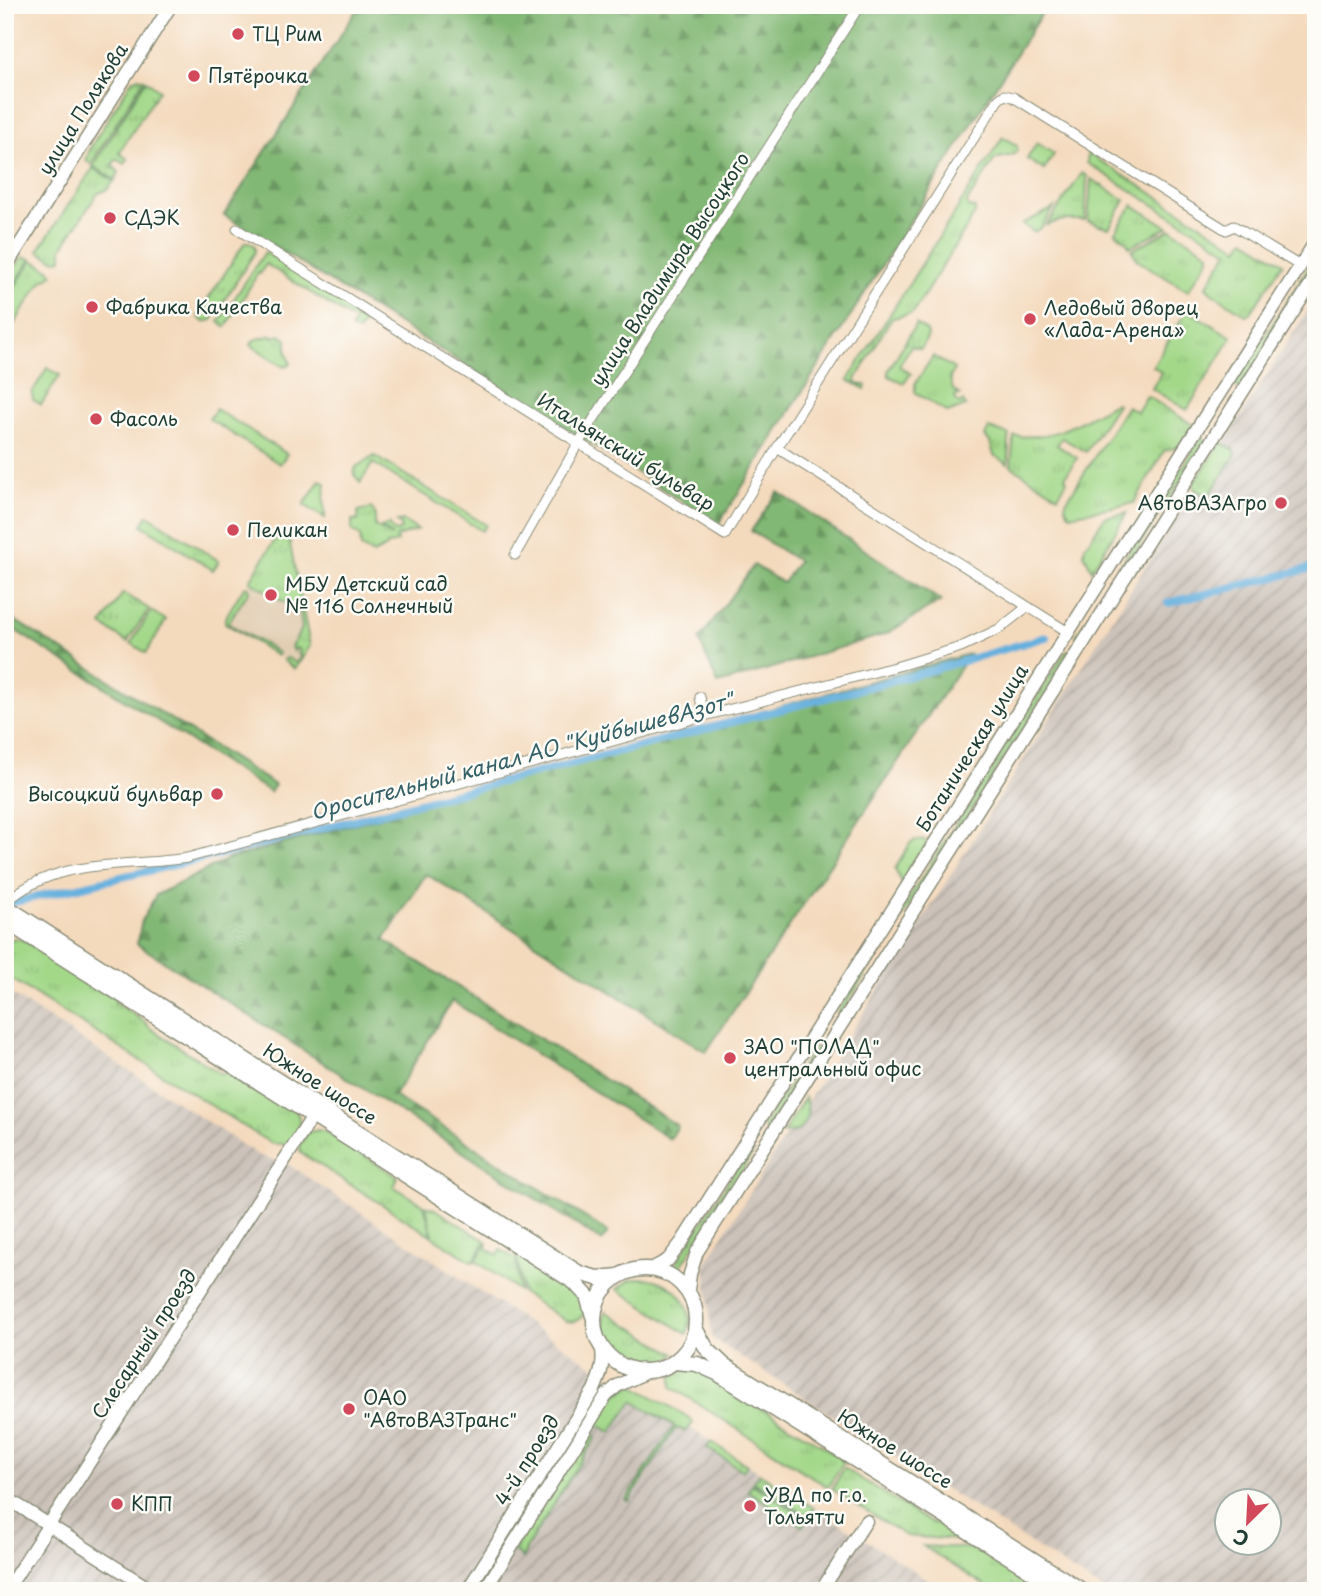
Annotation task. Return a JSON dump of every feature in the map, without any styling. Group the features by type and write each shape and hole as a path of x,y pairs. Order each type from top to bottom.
{"main road":[{"name":"улица Полякова","path":"5,268 171,5"},
{"name":"Ботаническая улица","path":"653,1268 668,1260 682,1242 1316,241"},
{"name":"Ботаническая улица","path":"688,1292 697,1252 1316,276"},
{"path":"1200,424 1216,433"},
{"path":"1066,636 1079,650"},
{"name":"Южное шоссе","path":"5,905 579,1273 597,1278 619,1276"},
{"name":"Южное шоссе","path":"8,928 313,1116 574,1282 587,1296 593,1316"},
{"path":"818,1028 833,1037"},
{"name":"Слесарный проезд","path":"6,1591 313,1116"},
{"path":"752,1132 767,1141"},
{"path":"653,1268 674,1277 688,1292 695,1309 696,1330 684,1352 674,1362 646,1372 617,1363 601,1344 594,1328 593,1316 601,1293 619,1276 653,1268"},
{"name":"Южное шоссе","path":"696,1330 707,1349 724,1364 1083,1591"},
{"name":"4-й проезд","path":"467,1591 594,1390 602,1369 604,1355 601,1344"},
{"name":"Южное шоссе","path":"674,1362 697,1364 717,1373 1063,1591"},
{"name":"4-й проезд","path":"484,1591 606,1396 617,1386 646,1372"},
{"path":"5,1497 153,1591"},
{"path":"821,1591 866,1521"}],"street":[{"name":"улица Владимира Высоцкого","path":"515,555 579,442 860,5"},
{"path":"1066,636 1027,607 777,448 998,100 1004,95 1013,97 1226,230 1234,226 1300,266"},
{"name":"Итальянский бульвар","path":"237,229 725,535 777,448"},
{"path":"5,905 29,884 67,871 112,862 187,858 704,716 902,665 961,647 999,629 1027,607"},
{"path":"700,697 704,716"}],"shaded area":[{"path":"1316,297 1316,1591 1104,1591 712,1338 705,1264"},
{"name":"МБУ Детский сад № 116 Солнечный","path":"279,538 287,542 306,628 308,649 296,667 226,623"},
{"path":"5,990 258,1155 289,1165 596,1368 946,1591 5,1591"}],"green space":[{"path":"360,5 1047,5 718,525 224,215"},
{"path":"138,77 144,79 91,164 86,161 90,148 132,80"},
{"path":"146,80 159,90 119,153 128,159 125,164 116,159 112,166 119,172 115,180 93,166"},
{"path":"1003,137 1017,146 1017,151 1013,155 995,159 967,202 968,207 975,208 975,214 913,313 893,318 889,322 856,379 857,384 866,385 865,389 848,380"},
{"path":"1037,143 1054,154 1044,170 1027,159"},
{"path":"1088,153 1239,248 1245,239 1283,263 1252,311 1246,315 1206,287 1228,251 1087,163"},
{"path":"93,168 114,181 108,189 97,194 62,248 62,259 54,260 38,251"},
{"path":"1082,173 1087,176 1085,220 1063,220 1047,225"},
{"path":"1091,179 1125,200 1109,228 1088,221"},
{"path":"1133,205 1168,227 1130,247 1115,232"},
{"path":"1054,208 1042,227 1034,232 1022,224"},
{"path":"1171,229 1209,253 1209,258 1188,291 1137,260 1132,250"},
{"path":"245,242 255,246 255,252 212,320 203,322 198,316 200,312"},
{"path":"265,252 365,314 365,321 358,332 351,328 355,321 266,264 226,327 219,322"},
{"path":"1316,255 1316,268 1239,389 1234,385"},
{"path":"23,257 31,259 5,298 5,281"},
{"path":"32,260 49,269 53,275 42,281 5,338 5,302"},
{"path":"1187,310 1232,337 1187,410 1152,389 1161,372 1153,366"},
{"path":"916,324 927,331 928,336 921,349 911,346 899,366 911,374 903,383 889,376 888,371"},
{"path":"272,335 287,339 291,364 284,367 251,345 254,340"},
{"path":"933,356 954,369 950,378 953,390 960,395 955,396 956,401 960,404 963,401 966,406 948,413 915,392 915,384"},
{"path":"47,368 60,375 41,405 33,400 32,393"},
{"path":"1147,396 1193,425 1180,446 1164,451 1134,503 1070,515 1065,507 1066,502 1127,406 1137,412"},
{"path":"1117,404 1086,452 1062,438 1057,445 1077,458 1065,477 1067,481 1058,496 1011,466 1014,436 1029,437 1055,432 1079,423"},
{"path":"216,409 287,454 280,464 209,419"},
{"path":"989,428 1009,435 1008,464 994,455 985,436"},
{"path":"1201,438 1206,440 1080,640 1077,639 1076,636"},
{"path":"1221,443 1234,449 1236,454 1207,496 1195,490 1193,484"},
{"path":"375,456 486,525 482,531 373,463 360,483 354,474 356,467"},
{"path":"320,480 326,484 325,518 304,505"},
{"path":"778,492 941,601 886,634 718,684 699,640 754,565 783,583 798,561 751,531"},
{"path":"371,508 375,513 375,526 392,536 381,527 390,524 390,528 396,532 401,530 401,525 397,522 403,521 418,530 396,537 397,542 373,554 361,547 360,536 352,531 352,520 358,521 358,511"},
{"path":"1127,513 1092,570 1084,548 1105,517"},
{"path":"148,515 219,561 213,570 142,525"},
{"path":"278,535 285,535 289,539 310,646 295,669 283,660 287,658 296,663 301,656 298,654 300,650 296,648 294,651 291,647 302,628 300,612 297,610 299,607 294,604 292,607 250,581"},
{"path":"248,586 249,591 228,623 278,653 277,656 225,623 225,618 244,587"},
{"path":"123,593 149,609 127,642 102,625"},
{"path":"151,611 166,620 146,653 131,643"},
{"path":"5,614 275,785 270,792 5,624"},
{"path":"1071,650 839,1016 837,1011 1066,651"},
{"path":"969,654 706,1052 426,874 384,940 678,1126 670,1139 452,1001 394,1096 608,1232 602,1241 137,944 142,920 156,895 228,859"},
{"path":"928,841 902,884 895,869 911,842"},
{"path":"14,938 24,940 117,999 115,1002 150,1028 221,1074 231,1072 297,1112 299,1125 288,1144 272,1144 5,975 5,944"},
{"path":"815,1045 818,1050 768,1129 764,1130 763,1126"},
{"path":"805,1097 807,1111 804,1123 798,1131 783,1133"},
{"path":"319,1130 398,1177 393,1186 424,1205 432,1236 301,1153 299,1146 308,1132"},
{"path":"749,1149 753,1150 753,1153 680,1268 675,1265"},
{"path":"426,1206 486,1241 473,1262 433,1237"},
{"path":"488,1242 487,1248 498,1255 501,1250 516,1259 519,1291 476,1261"},
{"path":"517,1254 580,1295 585,1309 580,1318 572,1322 566,1321 522,1293"},
{"path":"641,1278 662,1283 679,1295 689,1313 687,1334 617,1289 630,1280"},
{"path":"605,1311 675,1354 663,1362 649,1366 624,1359 607,1339"},
{"path":"682,1368 697,1368 845,1460 828,1487 672,1387 672,1376"},
{"path":"633,1385 691,1419 693,1423 686,1431 676,1428 629,1501 626,1500 674,1426 633,1401 611,1432 595,1423 608,1397"},
{"path":"587,1433 596,1437 527,1547 523,1558 513,1551"},
{"path":"711,1442 747,1465 743,1471 707,1448"},
{"path":"844,1468 931,1523 944,1524 970,1541 906,1536 832,1489"},
{"path":"759,1473 814,1508 809,1517 753,1482"},
{"path":"752,1484 807,1519 803,1526 748,1491"},
{"path":"923,1546 985,1549 1051,1591 993,1591"}],"waterway":[{"name":"Оросительный канал АО \"КуйбышевАзот\"","path":"1168,603 1316,567"},
{"name":"Оросительный канал АО \"КуйбышевАзот\"","path":"5,904 234,851 918,674 1046,637"}],"place":[{"name":"ТЦ Рим","path":"238,34"},
{"name":"Пятёрочка","path":"194,76"},
{"name":"СДЭК","path":"110,218"},
{"name":"Фабрика Качества","path":"92,307"},
{"name":"Ледовый дворец «Лада-Арена»","path":"1030,319"},
{"name":"Фасоль","path":"96,419"},
{"name":"АвтоВАЗАгро","path":"1281,503"},
{"name":"Пеликан","path":"233,530"},
{"name":"МБУ Детский сад № 116 Солнечный","path":"271,595"},
{"name":"Высоцкий бульвар","path":"217,794"},
{"name":"ЗАО \"ПОЛАД\" центральный офис","path":"730,1058"},
{"name":"ОАО \"АвтоВАЗТранс\"","path":"349,1409"},
{"name":"КПП","path":"117,1504"},
{"name":"УВД по г.о. Тольятти","path":"750,1506"}]}
